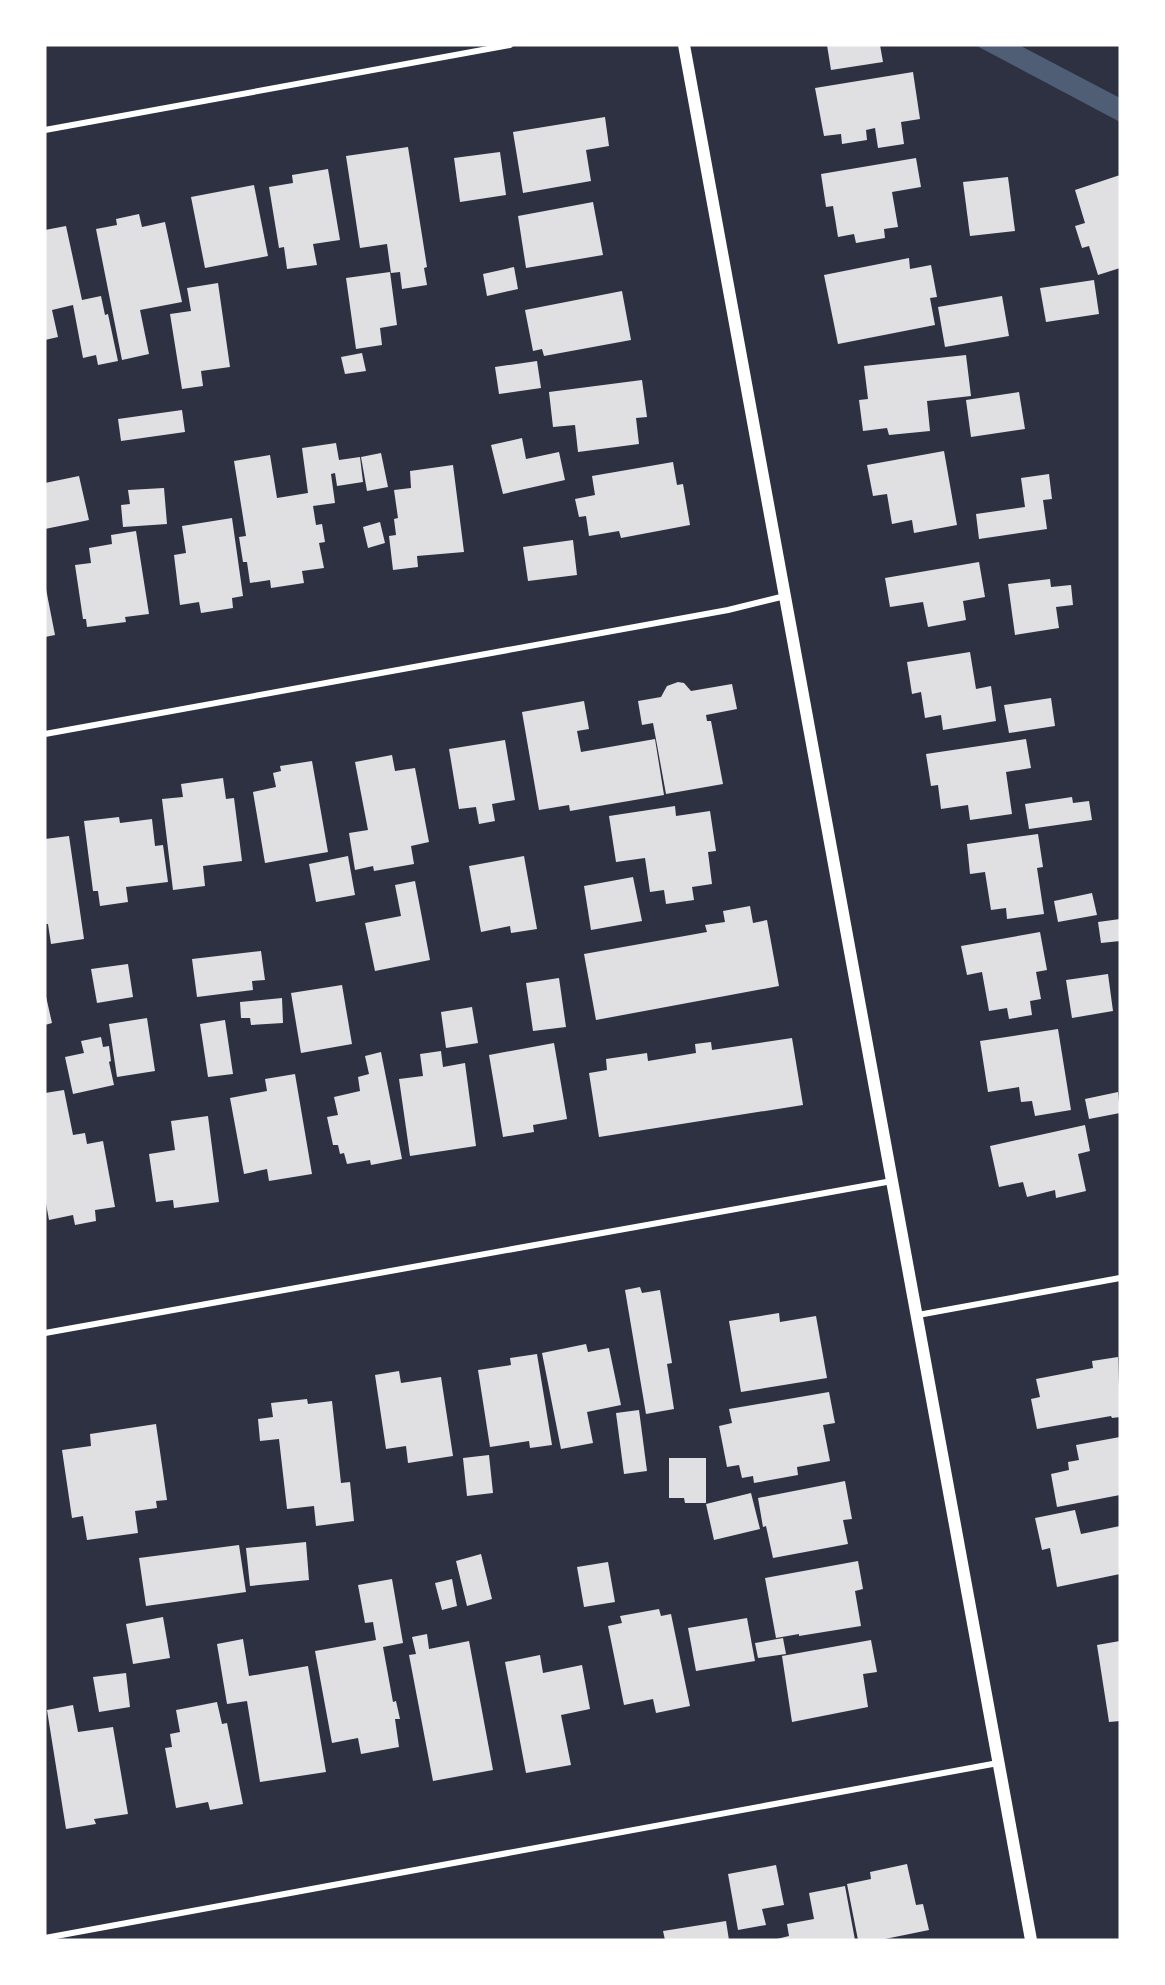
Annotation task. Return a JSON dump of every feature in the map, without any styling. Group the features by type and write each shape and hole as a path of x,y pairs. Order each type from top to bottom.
{"main road":[{"path":"684,45 1031,1940"}],"street":[{"path":"45,130 510,45"},
{"path":"45,734 728,610 786,596"},
{"path":"45,1333 893,1180"},
{"path":"918,1316 1120,1278"},
{"path":"45,1938 998,1763"}],"water":[{"path":"975,45 1019,45 1120,98 1120,122"}],"building":[{"path":"827,45 880,45 883,62 831,70"},
{"path":"913,72 920,119 901,122 904,144 878,148 875,128 866,130 867,140 842,144 841,134 824,136 815,88"},
{"path":"605,117 609,146 586,150 591,181 523,193 513,132"},
{"path":"408,147 427,267 424,268 427,285 402,289 400,272 391,273 387,244 360,248 346,156"},
{"path":"500,152 506,195 460,202 454,158"},
{"path":"916,158 921,187 892,192 898,227 884,229 885,238 856,243 854,234 838,237 833,206 826,207 821,174"},
{"path":"328,169 340,240 313,244 317,265 287,269 284,247 279,248 269,187 293,183 292,175"},
{"path":"1120,175 1120,268 1098,275 1089,246 1082,248 1075,226 1085,223 1075,190"},
{"path":"1008,177 1015,231 970,236 963,182"},
{"path":"254,185 268,256 205,268 191,197"},
{"path":"593,202 603,255 526,268 518,216"},
{"path":"139,214 142,227 165,222 182,302 140,310 149,354 122,360 96,229 117,225 116,219"},
{"path":"66,226 82,300 101,296 105,315 108,314 118,361 98,365 96,355 83,358 73,305 52,310 58,337 45,340 45,230"},
{"path":"909,258 910,269 931,265 937,297 930,298 935,325 838,344 824,275"},
{"path":"514,267 518,289 487,296 483,274"},
{"path":"390,272 397,325 380,328 382,345 356,349 346,278"},
{"path":"1094,280 1099,314 1046,322 1040,288"},
{"path":"218,283 230,367 201,371 203,386 182,389 170,314 191,311 187,288"},
{"path":"622,291 631,340 544,356 542,349 533,351 525,310"},
{"path":"1002,296 1009,336 945,347 938,307"},
{"path":"362,353 366,371 345,374 341,357"},
{"path":"966,355 971,396 927,401 930,431 889,435 887,428 863,431 859,400 868,399 864,366"},
{"path":"537,361 541,388 499,394 495,367"},
{"path":"642,380 647,417 636,418 639,444 578,452 575,425 553,427 549,392"},
{"path":"1019,392 1025,429 971,437 966,400"},
{"path":"182,410 185,432 121,441 118,419"},
{"path":"522,438 526,459 559,452 565,480 503,494 491,445"},
{"path":"336,443 339,460 360,457 363,482 337,486 335,473 331,474 335,503 313,506 316,525 322,524 325,542 319,543 324,568 302,571 304,583 271,588 270,580 250,583 247,562 243,562 239,537 246,536 234,461 270,455 277,498 308,493 302,448"},
{"path":"944,451 957,525 914,533 912,520 892,524 887,494 873,496 867,465"},
{"path":"381,453 388,487 367,491 361,457"},
{"path":"673,462 677,485 683,484 690,525 621,538 619,531 589,536 586,516 579,517 575,499 595,495 592,476"},
{"path":"453,465 464,552 417,556 418,567 393,570 389,536 396,535 394,519 398,518 394,490 411,488 410,471"},
{"path":"1049,474 1052,499 1043,500 1047,529 979,539 976,514 1025,507 1021,478"},
{"path":"79,476 89,520 45,529 45,483"},
{"path":"164,488 167,524 123,527 121,505 130,504 128,490"},
{"path":"232,518 243,596 232,598 233,608 201,613 199,602 180,605 174,555 186,553 182,526"},
{"path":"380,522 385,543 368,548 363,527"},
{"path":"136,531 149,614 125,617 126,622 87,627 86,619 83,619 75,565 91,563 89,548 112,544 111,535"},
{"path":"573,540 577,575 528,581 523,547"},
{"path":"979,562 985,597 963,601 966,620 928,627 923,602 890,607 885,578"},
{"path":"1050,579 1051,587 1071,585 1073,605 1056,607 1059,628 1015,635 1008,584"},
{"path":"45,584 55,635 45,637"},
{"path":"970,652 976,689 991,686 996,721 943,730 941,715 925,718 921,692 912,694 907,662"},
{"path":"678,682 684,683 691,691 732,684 737,709 706,715 707,721 711,721 723,784 666,794 653,723 642,725 638,701 661,697 667,686"},
{"path":"1051,698 1055,726 1009,733 1004,705"},
{"path":"584,701 589,729 577,731 581,752 655,739 664,795 570,811 569,805 539,810 522,712"},
{"path":"1026,739 1031,768 1006,772 1012,814 970,820 968,805 941,809 938,785 931,786 926,754"},
{"path":"505,740 515,800 492,804 495,821 479,824 476,807 459,809 449,749"},
{"path":"392,755 395,771 415,768 429,842 411,846 414,864 374,871 373,866 355,870 349,833 368,830 355,762"},
{"path":"312,761 328,852 265,863 253,792 276,787 273,773 281,771 280,766"},
{"path":"223,778 226,799 234,798 242,861 203,866 205,886 173,890 162,799 183,797 181,784"},
{"path":"1072,797 1073,803 1089,801 1092,820 1029,829 1025,804"},
{"path":"675,806 676,816 710,811 716,851 708,852 712,884 692,887 694,900 666,904 664,890 650,892 645,858 616,862 609,816"},
{"path":"119,817 120,823 152,819 155,846 163,845 168,882 126,887 128,902 100,906 98,891 93,891 84,821"},
{"path":"1038,834 1043,867 1037,868 1044,914 1007,919 1006,908 991,910 985,872 970,874 967,844"},
{"path":"69,836 84,939 51,944 48,924 45,924 45,839"},
{"path":"348,856 355,895 316,902 309,864"},
{"path":"524,856 537,929 511,933 510,926 481,932 469,866"},
{"path":"633,877 642,921 591,930 584,886"},
{"path":"415,881 430,960 375,971 365,923 401,916 395,885"},
{"path":"1092,893 1097,915 1058,922 1054,901"},
{"path":"750,906 753,923 767,920 779,986 596,1020 584,954 707,932 705,925 725,922 723,911"},
{"path":"1120,919 1120,941 1101,943 1098,922"},
{"path":"1040,932 1047,970 1036,972 1041,999 1030,1001 1032,1015 1009,1019 1007,1008 989,1011 982,972 967,975 961,946"},
{"path":"261,951 265,980 252,981 253,990 197,997 192,959"},
{"path":"128,964 133,997 97,1003 91,969"},
{"path":"1108,974 1113,1011 1072,1018 1066,980"},
{"path":"559,978 566,1027 533,1031 526,983"},
{"path":"342,985 352,1044 301,1053 291,993"},
{"path":"45,992 52,1023 45,1025"},
{"path":"282,998 283,1023 251,1025 250,1018 241,1018 240,1002"},
{"path":"472,1007 478,1043 446,1048 441,1012"},
{"path":"147,1018 155,1071 117,1077 109,1024"},
{"path":"225,1020 233,1074 208,1077 200,1024"},
{"path":"1058,1029 1071,1110 1035,1116 1032,1101 1021,1102 1019,1087 988,1092 980,1041"},
{"path":"101,1037 103,1047 109,1046 111,1061 109,1062 114,1085 73,1094 65,1057 84,1053 81,1041"},
{"path":"792,1038 803,1105 599,1137 589,1073 607,1070 606,1059 647,1053 648,1061 696,1053 695,1044 711,1042 712,1050"},
{"path":"554,1043 567,1119 533,1125 534,1132 503,1137 489,1055"},
{"path":"441,1051 443,1067 465,1063 476,1146 410,1156 399,1079 423,1076 420,1054"},
{"path":"381,1052 402,1159 371,1165 370,1160 347,1164 344,1153 340,1154 338,1145 333,1145 327,1117 338,1115 334,1097 360,1091 358,1077 369,1074 365,1056"},
{"path":"295,1074 312,1174 269,1181 267,1169 244,1174 230,1098 267,1091 265,1079"},
{"path":"64,1090 73,1135 85,1133 87,1144 103,1141 115,1207 95,1210 96,1221 75,1225 73,1215 49,1220 45,1198 45,1093"},
{"path":"1118,1092 1120,1113 1089,1119 1085,1099"},
{"path":"208,1116 219,1202 174,1208 173,1200 156,1202 149,1154 175,1150 171,1121"},
{"path":"1085,1125 1090,1151 1078,1154 1086,1191 1056,1198 1055,1190 1027,1197 1023,1182 999,1187 990,1146"},
{"path":"640,1287 642,1293 660,1290 672,1363 667,1364 674,1409 646,1414 625,1290"},
{"path":"779,1313 780,1322 816,1316 827,1378 741,1392 729,1321"},
{"path":"586,1344 588,1352 609,1348 621,1405 587,1412 593,1443 561,1449 542,1353"},
{"path":"537,1354 552,1445 530,1448 529,1441 490,1447 478,1370 511,1365 510,1358"},
{"path":"1118,1357 1120,1417 1112,1418 1111,1416 1037,1429 1031,1399 1040,1397 1036,1379 1093,1368 1092,1361"},
{"path":"399,1371 401,1383 441,1377 453,1456 408,1463 406,1446 386,1449 375,1375"},
{"path":"829,1392 835,1423 823,1425 830,1461 797,1467 798,1475 754,1483 753,1476 742,1478 739,1465 727,1467 719,1426 732,1423 729,1409"},
{"path":"307,1399 308,1404 332,1401 341,1483 350,1482 354,1521 316,1526 314,1506 287,1509 279,1439 260,1441 258,1419 273,1417 271,1403"},
{"path":"639,1410 647,1471 624,1474 616,1413"},
{"path":"156,1424 167,1500 156,1501 157,1508 135,1511 138,1533 87,1540 83,1516 72,1518 62,1450 91,1446 90,1434"},
{"path":"1120,1437 1120,1495 1057,1507 1051,1474 1069,1470 1068,1462 1079,1460 1076,1445"},
{"path":"489,1455 493,1493 467,1496 463,1458"},
{"path":"669,1458 706,1458 706,1503 685,1503 684,1498 669,1498"},
{"path":"845,1481 852,1519 843,1520 848,1544 773,1558 766,1526 763,1527 758,1498"},
{"path":"751,1493 760,1529 714,1540 706,1504"},
{"path":"1075,1510 1081,1534 1120,1526 1120,1574 1057,1587 1050,1548 1042,1550 1035,1518"},
{"path":"306,1542 309,1580 250,1586 246,1548"},
{"path":"239,1545 246,1592 146,1606 139,1558"},
{"path":"481,1554 492,1599 467,1606 456,1561"},
{"path":"858,1561 863,1589 855,1591 861,1626 776,1638 765,1578"},
{"path":"608,1562 615,1602 584,1607 577,1567"},
{"path":"392,1579 403,1643 383,1647 393,1702 396,1701 400,1719 395,1719 399,1747 361,1754 358,1738 332,1743 315,1651 376,1640 373,1622 365,1623 358,1585"},
{"path":"452,1579 457,1606 442,1610 435,1583"},
{"path":"659,1609 661,1616 671,1614 690,1706 656,1713 653,1699 624,1705 608,1626 622,1623 620,1616"},
{"path":"163,1617 170,1658 133,1664 126,1624"},
{"path":"747,1618 755,1661 696,1671 688,1628"},
{"path":"427,1634 429,1649 469,1641 493,1770 433,1781 409,1655 416,1654 412,1637"},
{"path":"783,1638 786,1654 758,1658 755,1643"},
{"path":"243,1639 249,1676 308,1666 326,1772 260,1782 247,1701 227,1704 217,1644"},
{"path":"871,1640 877,1672 863,1674 868,1707 792,1722 782,1656"},
{"path":"1120,1641 1120,1721 1109,1722 1097,1645"},
{"path":"540,1655 543,1673 582,1665 590,1709 561,1715 571,1765 526,1773 505,1662"},
{"path":"126,1673 130,1707 99,1712 93,1677"},
{"path":"217,1702 222,1724 227,1723 243,1804 210,1810 208,1802 176,1808 165,1748 172,1747 170,1734 180,1732 176,1710"},
{"path":"73,1705 78,1732 113,1727 128,1814 94,1819 96,1824 66,1829 47,1710"},
{"path":"907,1864 916,1905 923,1904 929,1930 880,1940 858,1940 847,1884 871,1879 870,1872"},
{"path":"776,1865 784,1905 762,1909 766,1925 738,1930 728,1874"},
{"path":"845,1886 855,1940 773,1940 789,1936 787,1924 814,1919 809,1893"},
{"path":"726,1921 729,1940 665,1940 663,1931"}]}
